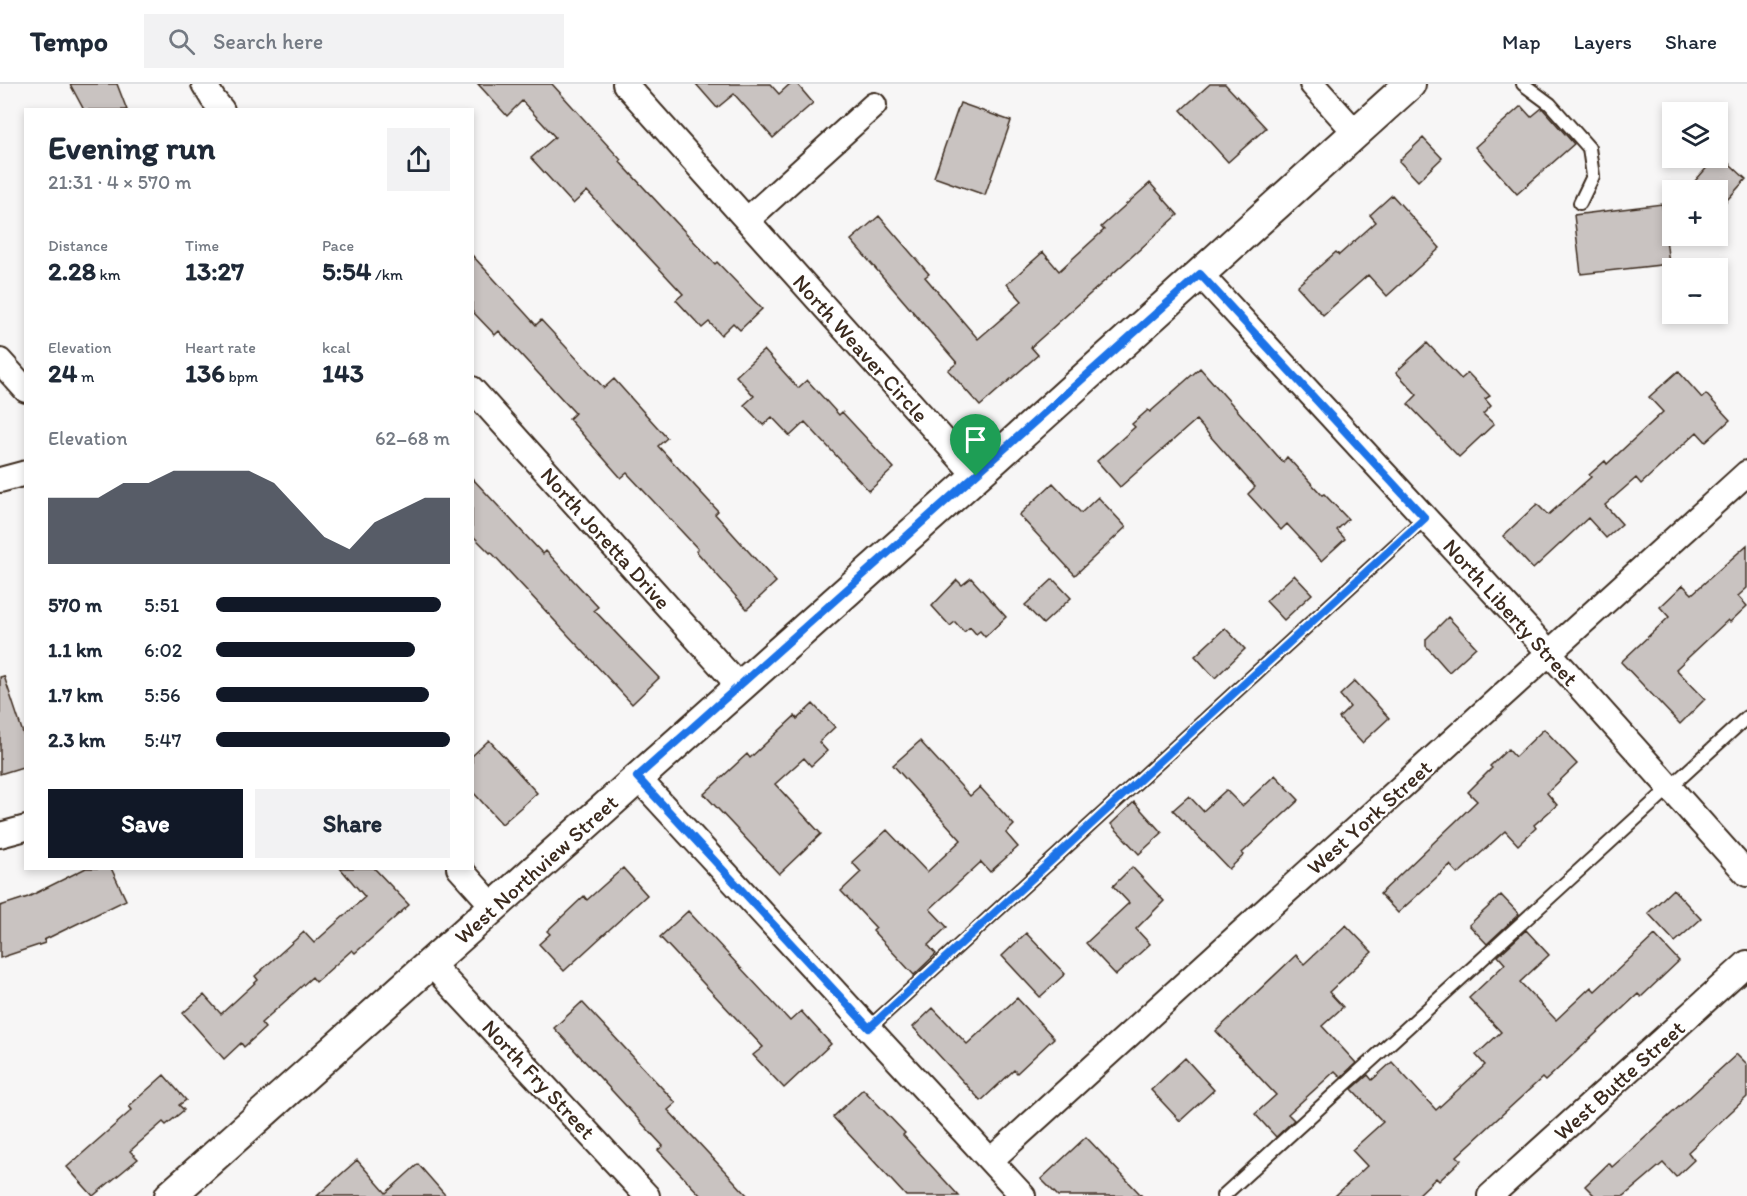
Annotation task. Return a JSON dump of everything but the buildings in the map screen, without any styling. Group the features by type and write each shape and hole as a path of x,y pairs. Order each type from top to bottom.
{"street":[{"path":"204,84 220,108"},
{"name":"North Weaver Circle","path":"625,84 976,476"},
{"path":"1312,84 1356,133"},
{"name":"West Northview Street","path":"170,1196 976,476 1410,84"},
{"path":"747,220 874,105"},
{"name":"North Liberty Street","path":"1200,274 1549,653 1747,874"},
{"path":"0,361 24,388"},
{"name":"North Joretta Drive","path":"474,391 740,687"},
{"name":"West York Street","path":"991,1160 1747,473"},
{"path":"0,480 24,474"},
{"path":"637,777 1023,1196"},
{"path":"0,835 24,829"},
{"path":"461,870 494,907"},
{"name":"North Fry Street","path":"430,963 647,1196"},
{"name":"West Butte Street","path":"1490,1196 1747,963"}],"lane":[{"path":"1523,84 1550,104 1588,148 1593,176 1580,203"},
{"path":"869,1028 1425,518"},
{"path":"1223,1196 1747,717"}],"route":[{"path":"1200,274 1425,518 869,1028 637,777 976,476 1200,274"}]}
